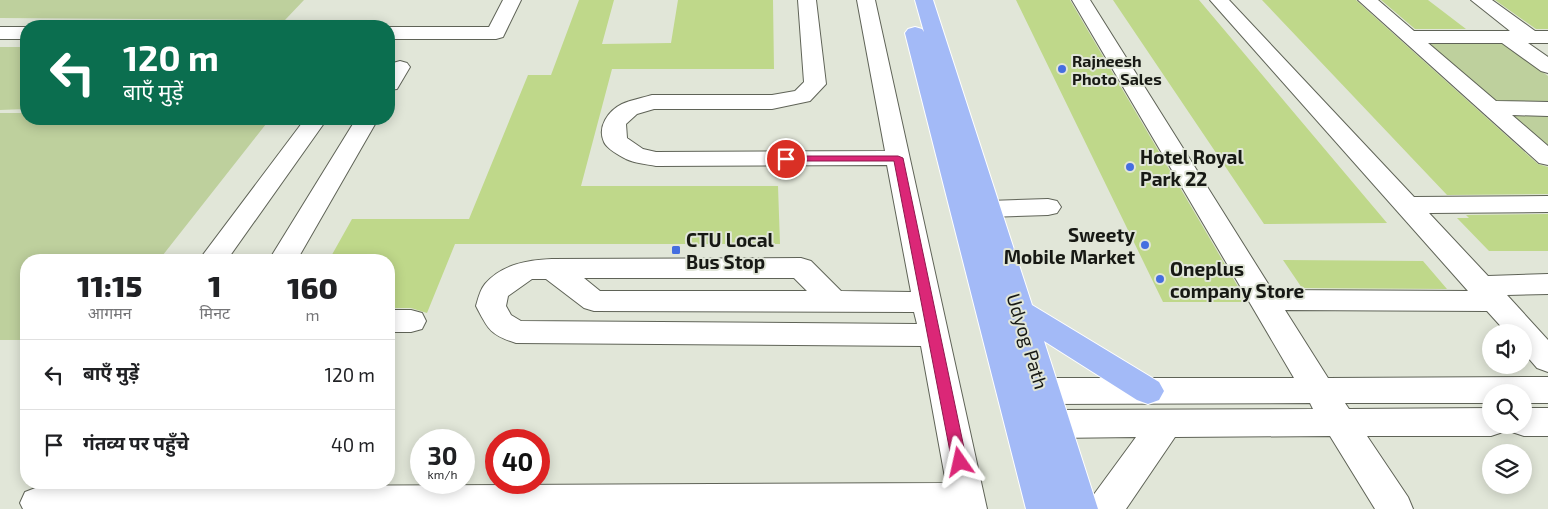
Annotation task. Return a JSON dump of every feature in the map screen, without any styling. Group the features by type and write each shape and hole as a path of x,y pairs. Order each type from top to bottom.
{"main road":[{"name":"Udyog Path","path":"906,0 1044,509"},
{"name":"Udyog Path","path":"924,0 1080,509"},
{"path":"1019,311 1148,391"}],"street":[{"path":"482,33 499,0"},
{"path":"395,33 496,32 512,0"},
{"path":"807,0 815,84 802,96 772,102 652,102 629,108 614,122 615,141 635,154 656,159 898,158"},
{"path":"41,498 968,504 866,0"},
{"path":"1081,0 1319,391 1395,509"},
{"path":"1219,0 1516,324"},
{"path":"1367,0 1548,158"},
{"path":"1480,0 1539,37"},
{"path":"0,33 20,33"},
{"path":"1409,37 1539,37"},
{"path":"1507,37 1548,67"},
{"path":"1491,108 1548,108"},
{"path":"217,254 312,125"},
{"path":"287,254 363,125"},
{"path":"1406,205 1548,204"},
{"path":"988,208 1048,207"},
{"path":"927,302 594,301 552,269 526,270 495,291 491,306 500,323 516,332 934,335"},
{"path":"1264,300 1488,294 1548,284"},
{"path":"1532,342 1548,360"},
{"path":"1044,391 1548,390"},
{"path":"1054,424 1482,422"},
{"path":"1532,422 1548,422"},
{"path":"1105,509 1165,424"}],"green space":[{"path":"0,0 304,0 285,20 0,18"},
{"path":"1421,41 1501,41 1548,76 1548,102 1494,103"},
{"path":"0,47 20,47 20,109 0,110"},
{"path":"0,113 20,113 20,125 265,125 164,254 20,254 20,340 0,340"},
{"path":"1506,114 1548,114 1548,149"}],"building":[{"path":"579,0 614,0 602,44 671,43 678,0 773,0 774,69 612,69 581,186 778,186 780,244 455,244 427,313 411,308 395,308 395,254 332,254 352,219 469,219 528,75 551,75"},
{"path":"1016,0 1070,0 1247,302 1163,302"},
{"path":"1113,0 1199,0 1387,223 1264,224"},
{"path":"1262,0 1356,0 1538,164 1548,167 1548,194 1447,195"},
{"path":"1381,0 1428,0 1466,29 1415,29"},
{"path":"1495,0 1548,0 1548,29 1536,29"},
{"path":"1548,214 1548,251 1489,251 1457,218 1469,218 1466,215"},
{"path":"1283,260 1423,261 1447,289 1302,288"}],"place":[{"name":"Rajneesh Photo Sales","path":"1062,69"},
{"name":"Hotel Royal Park 22","path":"1130,167"},
{"name":"Sweety Mobile Market","path":"1145,245"},
{"name":"CTU Local Bus Stop","path":"676,250"},
{"name":"Oneplus company Store","path":"1160,279"}],"route":[{"path":"786,159 898,158 960,462"}]}
